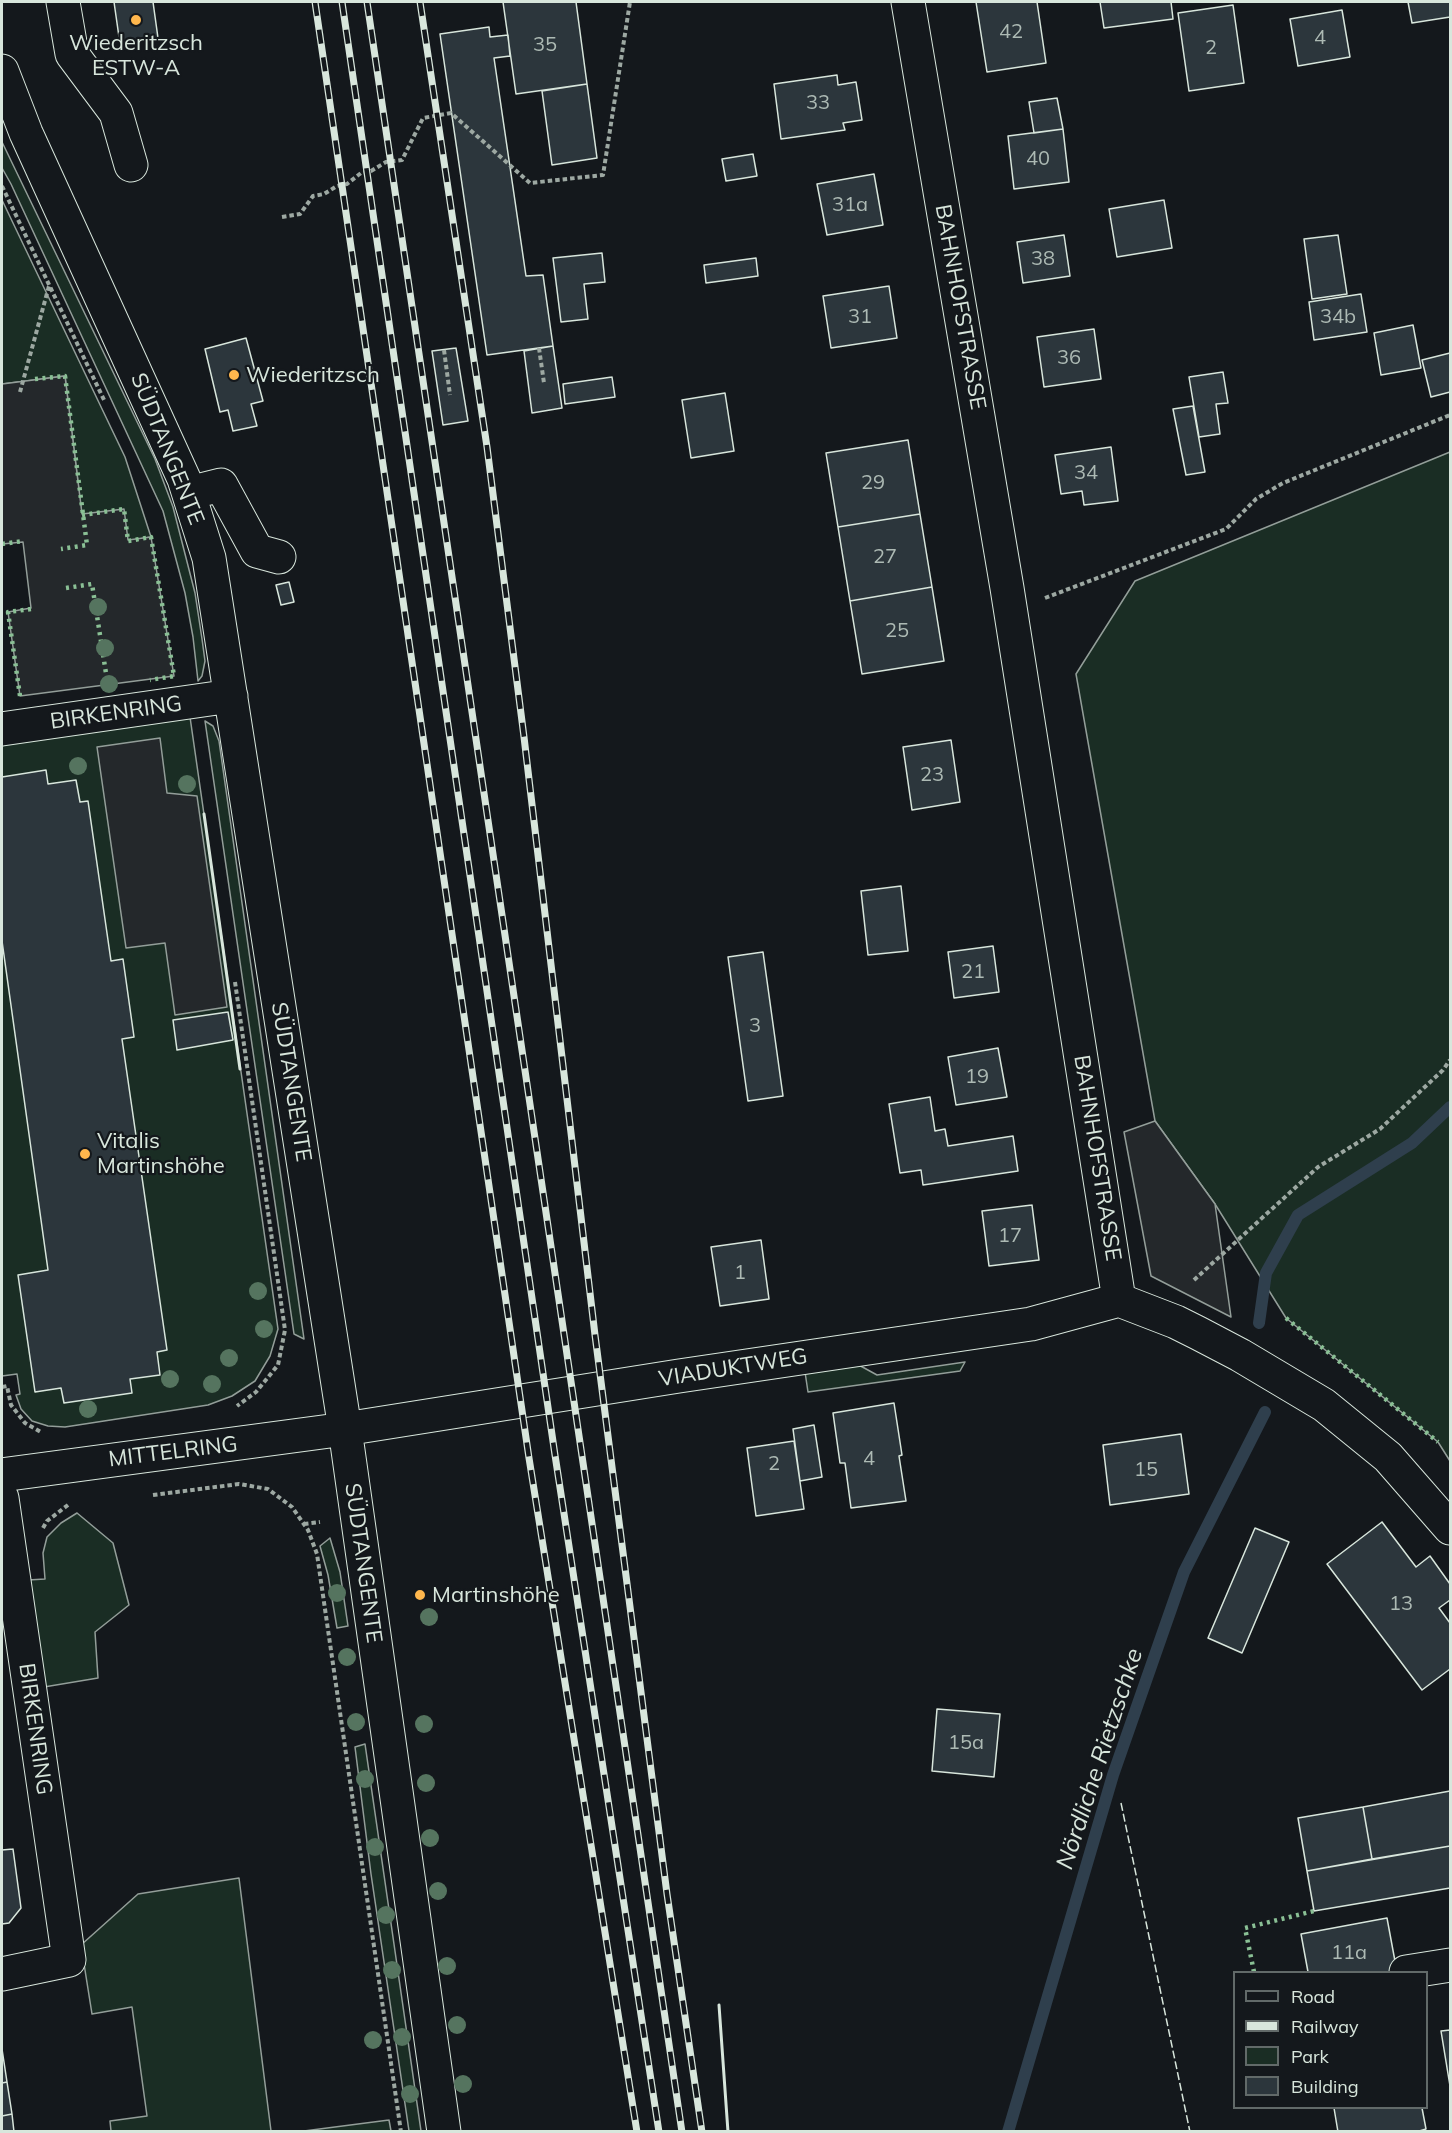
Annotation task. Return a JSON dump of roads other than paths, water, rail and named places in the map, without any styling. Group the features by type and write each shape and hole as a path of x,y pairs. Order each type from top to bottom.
{"street":[{"path":"63,2 72,54 116,113 131,165"},
{"name":"BAHNHOFSTRASSE","path":"908,2 1011,612 1119,1300"},
{"name":"SÜDTANGENTE","path":"2,71 26,133 189,493 209,558 345,1429 444,2132"},
{"path":"189,493 220,485 257,551 279,557"},
{"name":"BIRKENRING","path":"2,729 231,696"},
{"path":"1119,1300 1198,1333 1324,1405 1388,1457 1450,1528"},
{"name":"VIADUKTWEG","path":"345,1429 1030,1324 1119,1300"},
{"name":"MITTELRING","path":"2,1475 345,1429"},
{"name":"BIRKENRING","path":"2,1498 69,1960 2,1974"},
{"path":"1412,1971 1450,1965"}],"waterway":[{"name":"Nördliche Rietzschke","path":"1259,1323 1266,1273 1298,1215 1412,1143 1450,1107"},
{"name":"Nördliche Rietzschke","path":"1008,2132 1113,1775 1184,1572 1265,1412"}],"railway":[{"path":"315,2 529,1458 637,2132"},
{"path":"342,2 555,1455 659,2132"},
{"path":"367,2 682,2132"},
{"path":"420,2 487,447 595,1335 667,1894 702,2132"}],"place":[{"name":"Wiederitzsch ESTW-A","path":"136,20"},
{"name":"Wiederitzsch","path":"234,375"},
{"name":"Vitalis Martinshöhe","path":"85,1154"},
{"name":"Martinshöhe","path":"420,1595"}]}
